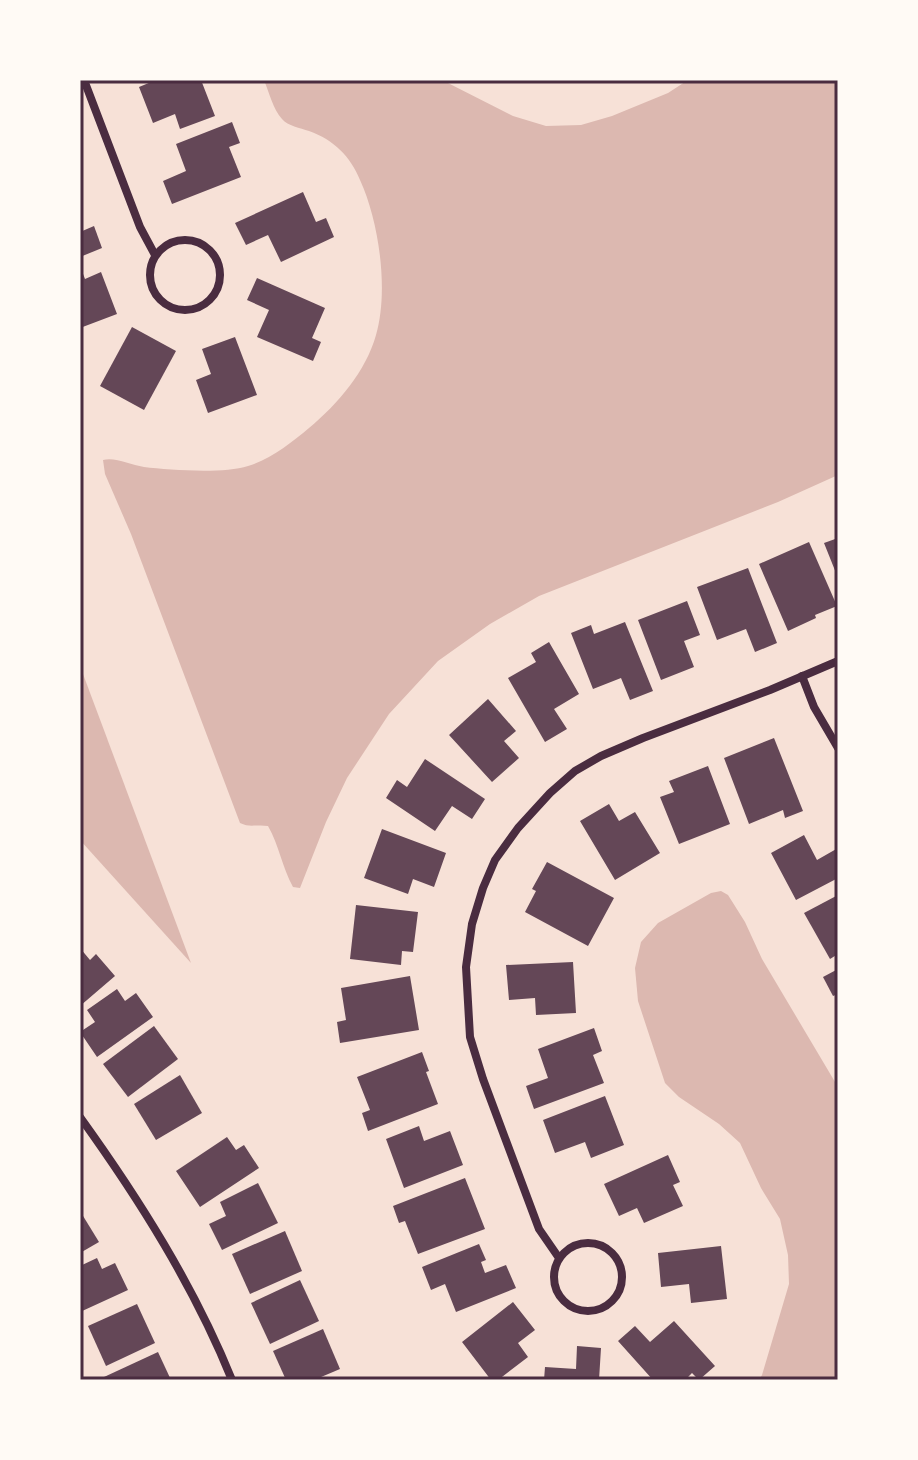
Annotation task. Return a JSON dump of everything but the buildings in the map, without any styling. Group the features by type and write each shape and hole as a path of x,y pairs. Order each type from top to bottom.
{"street":[{"path":"84,80 140,227 155,255"},
{"path":"186,239 208,247 220,268 220,279 210,300 189,310 167,305 158,298 149,277 155,255 163,246 186,239"},
{"path":"559,1258 539,1229 470,1037 466,967 472,924 495,860 518,828 575,771 643,738 838,661"},
{"path":"802,676 814,707 838,748"},
{"path":"80,1117 125,1179 193,1297 232,1380"},
{"path":"581,1243 594,1243 607,1248 622,1269 622,1283 617,1295 608,1305 596,1310 570,1306 560,1297 555,1284 554,1271 559,1258 581,1243"}],"shaded area":[{"path":"264,80 442,80 513,116 546,126 581,125 612,116 668,93 688,80 838,80 838,475 778,502 539,596 490,624 438,661 389,714 347,778 300,888 293,887 268,826 240,823 131,534 105,474 103,460 196,471 225,470 256,463 288,445 330,408 350,386 371,348 380,317 382,277 377,235 367,197 356,171 340,150 326,139 282,119"},
{"path":"80,666 191,963 80,840"},
{"path":"721,891 728,895 745,922 762,959 838,1087 838,1380 759,1380 789,1284 788,1255 780,1219 740,1143 665,1083 638,1001 635,968 641,942 658,923 711,893"}]}
